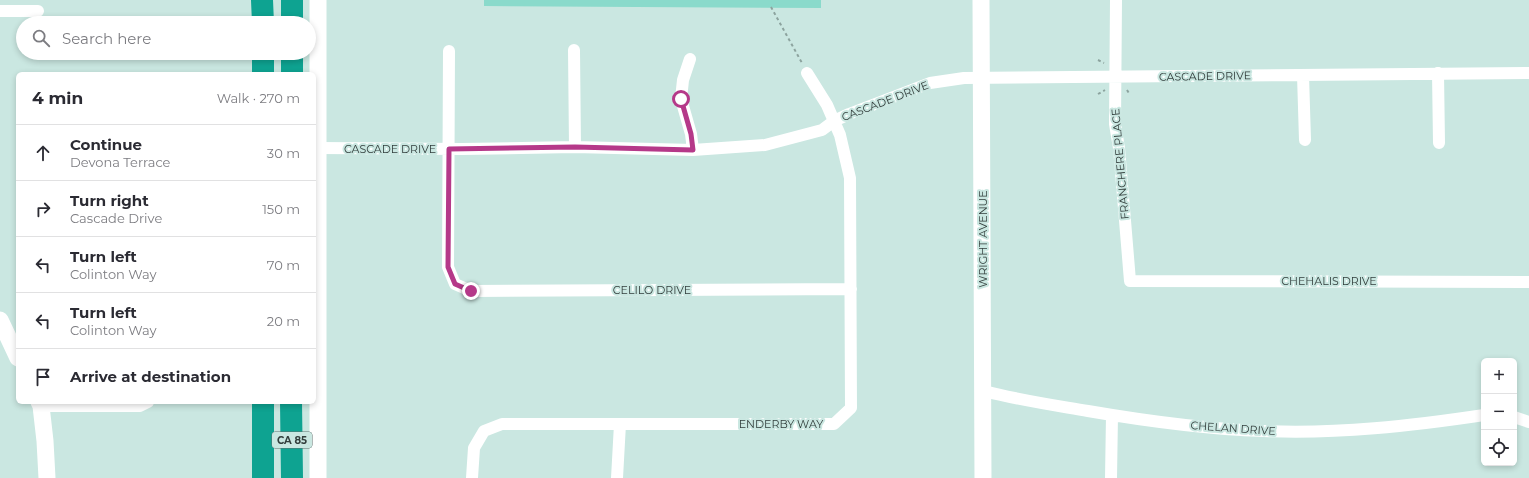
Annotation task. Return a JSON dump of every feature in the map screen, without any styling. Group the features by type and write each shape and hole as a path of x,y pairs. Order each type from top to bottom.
{"highway":[{"path":"263,60 263,72"},
{"path":"292,60 292,72"},
{"name":"CA 85","path":"263,404 263,478"},
{"name":"CA 85","path":"291,404 292,478"}],"street":[{"path":"318,0 318,478"},
{"name":"WRIGHT AVENUE","path":"980,0 982,78 984,391 983,478"},
{"name":"FRANCHERE PLACE","path":"1116,0 1115,124 1119,148 1130,281"},
{"path":"0,11 38,11"},
{"path":"574,50 575,147"},
{"path":"449,51 449,149"},
{"path":"690,59 683,80 681,99 691,134 693,150"},
{"name":"ENDERBY WAY","path":"472,478 474,448 484,431 502,424 834,424 851,408 850,178 840,135 827,105 808,73"},
{"path":"1438,73 1439,143"},
{"name":"CASCADE DRIVE","path":"319,148 449,149 575,147 693,150 765,145 822,130 834,121 898,94 930,83 964,78 1529,73"},
{"path":"1303,75 1305,140"},
{"name":"CELILO DRIVE","path":"449,149 448,267 455,284 471,291 851,289"},
{"name":"CHEHALIS DRIVE","path":"1130,281 1529,282"},
{"path":"0,320 16,354"},
{"name":"CHELAN DRIVE","path":"984,391 1166,424 1264,431 1380,429 1481,415"},
{"path":"47,478 40,404 140,406 144,404"},
{"path":"1111,478 1112,415"},
{"path":"1517,418 1529,422"},
{"path":"617,478 620,424"}],"path":[{"path":"771,8 808,73"}],"green space":[{"path":"484,0 821,0 821,8 484,6"}],"route":[{"path":"471,291 455,284 448,267 449,149 575,147 693,150 691,134 681,99"}]}
